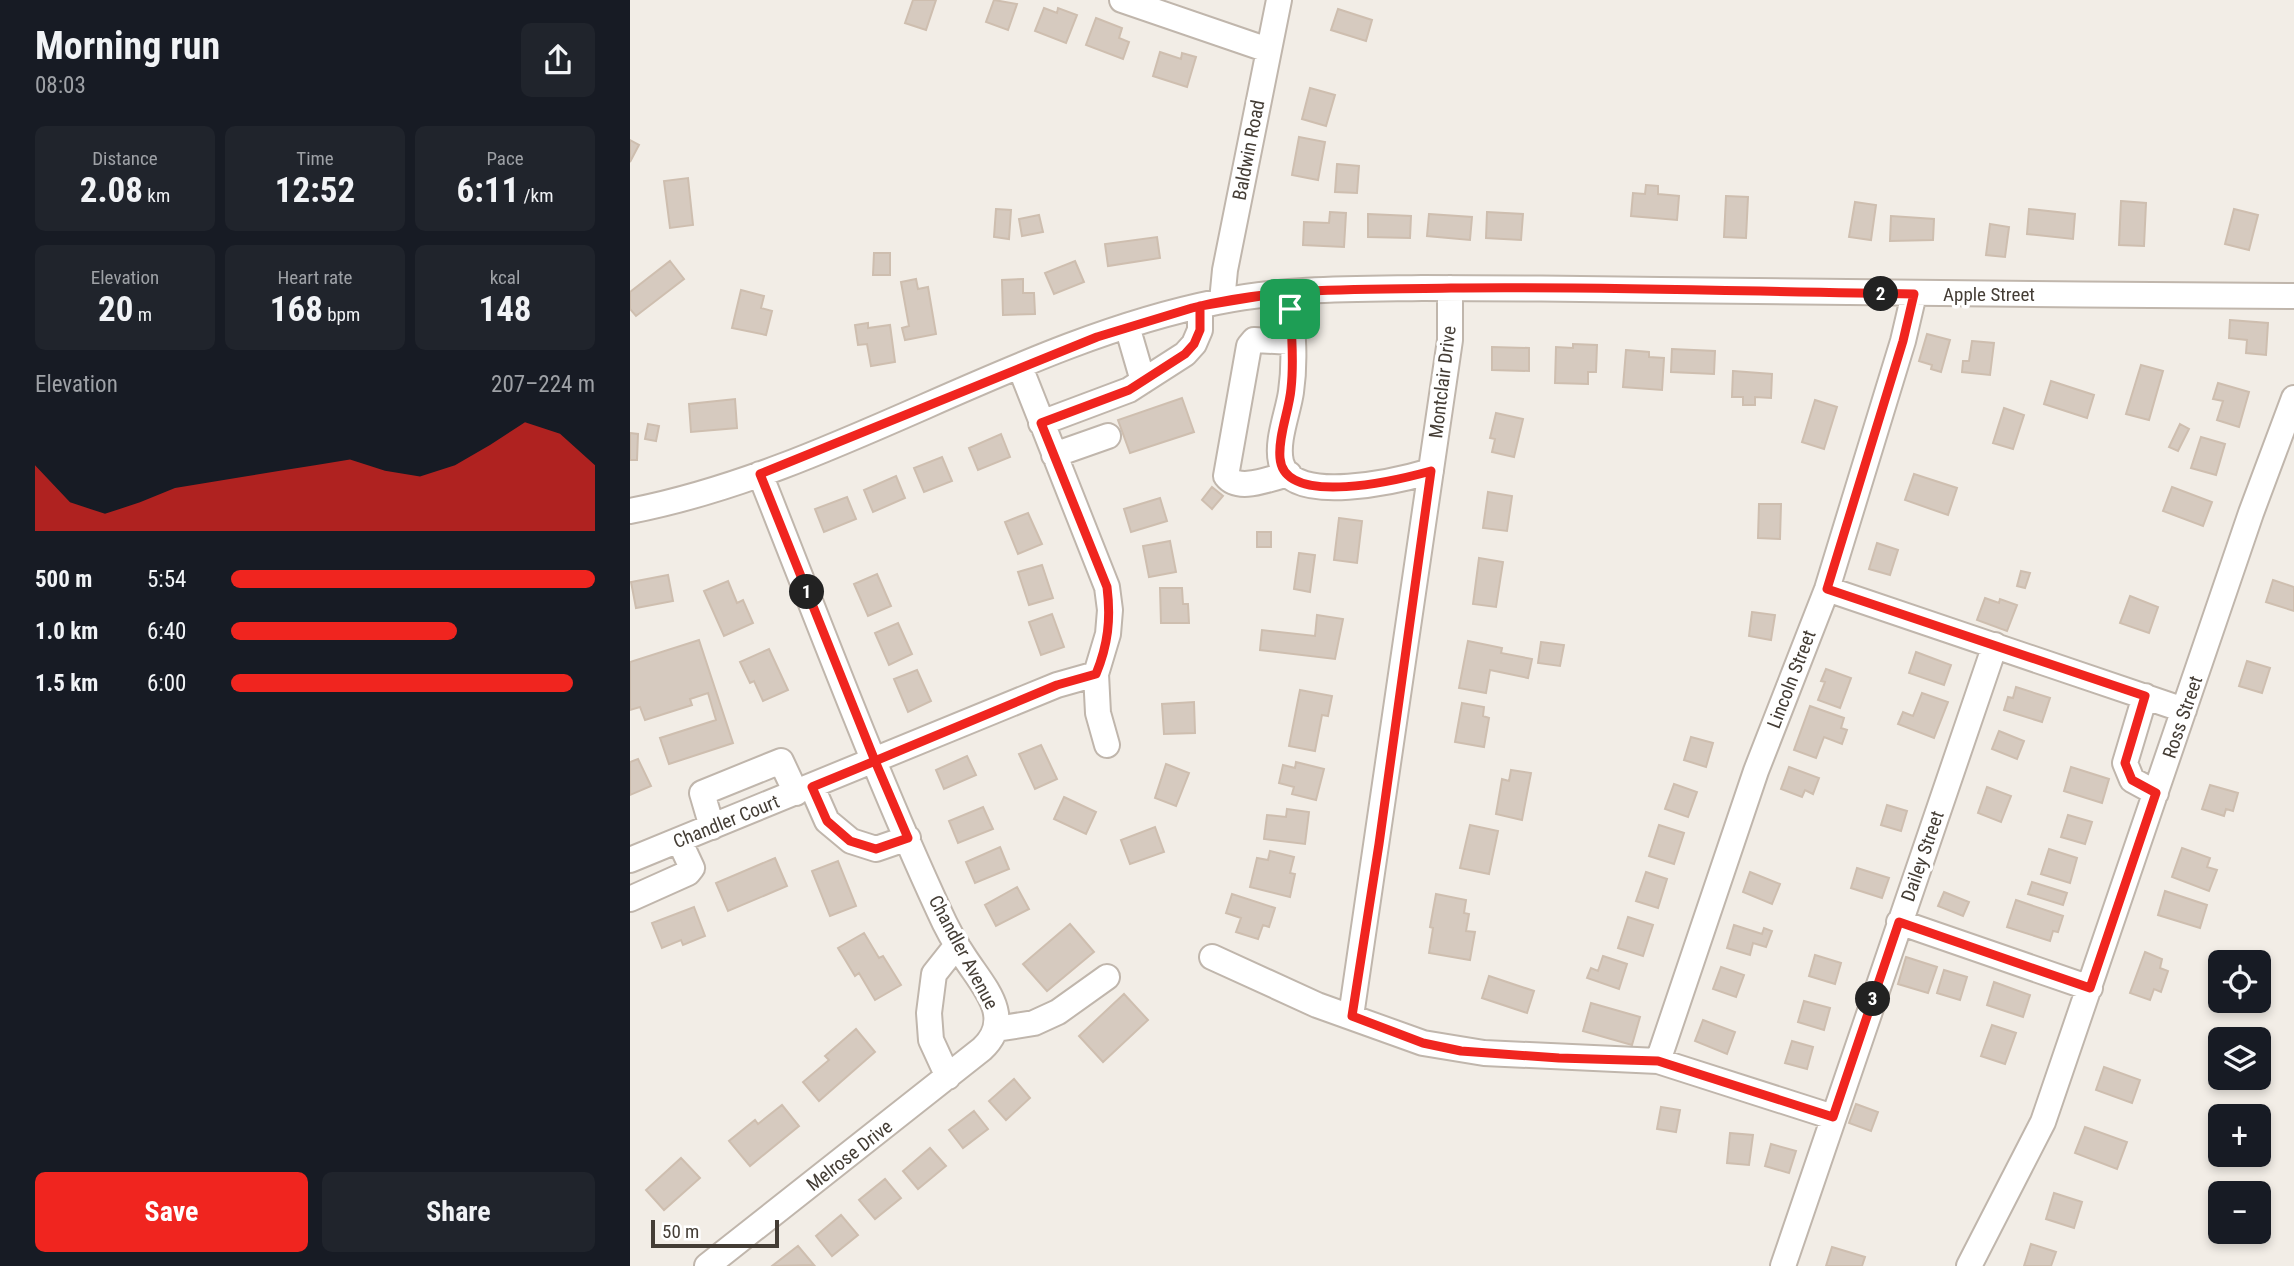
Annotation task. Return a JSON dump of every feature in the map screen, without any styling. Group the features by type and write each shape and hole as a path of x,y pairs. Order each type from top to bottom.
{"street":[{"path":"1122,0 1268,50"},
{"name":"Baldwin Road","path":"1041,423 1129,390 1185,354 1194,344 1225,270 1279,0"},
{"name":"Apple Street","path":"630,511 760,474 1127,326 1211,303 1280,293 1339,289 1450,288 2294,296"},
{"name":"Montclair Drive","path":"1352,1016 1450,340 1450,288"},
{"path":"1280,293 1288,300 1292,342 1292,388 1280,458 1283,470 1299,482 1323,489 1396,479 1431,471"},
{"name":"Lincoln Street","path":"1658,1061 1756,771 1827,589 1903,341 1914,294"},
{"path":"1127,326 1143,381"},
{"path":"1289,474 1239,485 1226,476 1249,346 1254,340 1292,342"},
{"path":"1020,367 1107,587 1110,610 1108,634 1096,674 1098,713 1107,745"},
{"name":"Ross Street","path":"1969,1266 2043,1122 2294,398"},
{"path":"1054,455 1108,436"},
{"name":"Chandler Avenue","path":"760,474 875,761 940,912 957,946 995,1004 993,1036"},
{"path":"1827,589 2184,709"},
{"name":"Dailey Street","path":"1783,1266 1995,645"},
{"name":"Chandler Court","path":"630,860 1057,685 1096,674"},
{"path":"2145,696 2125,763 2132,780 2156,793"},
{"path":"712,827 702,793 781,761 827,821 850,841 876,849 908,838"},
{"path":"630,899 688,873 692,867 679,840"},
{"path":"1899,922 2090,988"},
{"path":"948,1077 931,1040 929,1013 934,974 957,946"},
{"path":"1212,957 1317,1005 1423,1043 1461,1051 1658,1061 1833,1117"},
{"path":"993,1036 1058,1012 1107,977"},
{"name":"Melrose Drive","path":"707,1266 948,1077 993,1036"}],"building":[{"path":"913,0 936,0 926,30 905,23"},
{"path":"994,0 1017,4 1008,30 986,22"},
{"path":"1044,8 1057,13 1058,8 1077,15 1066,43 1035,31"},
{"path":"1338,9 1372,20 1366,41 1331,30"},
{"path":"1096,18 1122,28 1119,38 1129,42 1123,59 1086,45"},
{"path":"1160,52 1181,59 1182,53 1196,57 1187,87 1153,76"},
{"path":"1310,88 1335,95 1326,126 1302,119"},
{"path":"1299,137 1325,142 1318,180 1292,175"},
{"path":"630,140 639,145 630,162"},
{"path":"1337,164 1359,166 1357,193 1335,192"},
{"path":"688,178 693,225 670,228 664,181"},
{"path":"1646,185 1658,186 1658,194 1679,196 1677,220 1631,216 1633,193 1645,194"},
{"path":"1726,196 1748,197 1746,238 1724,237"},
{"path":"2121,201 2146,203 2144,246 2119,245"},
{"path":"1855,202 1876,205 1871,240 1849,237"},
{"path":"996,209 1011,210 1009,239 994,237"},
{"path":"2029,209 2075,214 2073,239 2027,234"},
{"path":"2234,209 2258,215 2249,250 2225,244"},
{"path":"1330,212 1346,213 1344,247 1303,245 1304,222 1329,223"},
{"path":"1487,212 1523,214 1521,240 1486,238"},
{"path":"1368,214 1411,216 1410,238 1368,237"},
{"path":"1429,214 1472,217 1470,240 1427,236"},
{"path":"1039,215 1043,232 1022,236 1019,219"},
{"path":"1891,216 1934,219 1933,240 1890,241"},
{"path":"1990,224 2009,227 2005,257 1986,255"},
{"path":"1157,237 1160,258 1108,266 1105,244"},
{"path":"874,253 890,253 890,275 873,275"},
{"path":"670,261 684,279 636,316 630,309 630,292"},
{"path":"1075,261 1084,282 1054,294 1045,273"},
{"path":"916,279 918,289 928,287 936,334 905,340 902,328 909,326 901,282"},
{"path":"1023,279 1023,293 1034,293 1035,314 1003,315 1002,280"},
{"path":"741,290 764,296 761,308 772,311 766,335 732,328"},
{"path":"2230,320 2268,323 2266,355 2246,353 2247,340 2229,338"},
{"path":"868,323 868,328 890,325 895,362 871,366 867,344 858,345 855,325"},
{"path":"1927,334 1950,340 1941,372 1931,369 1932,365 1919,361"},
{"path":"1972,341 1994,343 1990,375 1962,372 1963,361 1969,361"},
{"path":"1573,344 1597,345 1596,372 1588,372 1588,384 1555,383 1556,347 1573,348"},
{"path":"1492,347 1529,348 1529,371 1492,370"},
{"path":"1672,349 1715,351 1714,374 1671,372"},
{"path":"1626,350 1649,352 1649,357 1664,358 1662,390 1623,387"},
{"path":"2141,365 2163,371 2149,420 2126,414"},
{"path":"1733,371 1772,374 1771,398 1755,397 1755,405 1743,405 1743,397 1732,397"},
{"path":"2051,381 2094,395 2087,418 2044,404"},
{"path":"2218,383 2249,392 2239,427 2217,420 2223,401 2213,399"},
{"path":"1182,398 1194,432 1130,453 1118,420"},
{"path":"735,399 737,428 691,432 689,404"},
{"path":"1815,400 1837,407 1824,449 1802,442"},
{"path":"2004,408 2024,415 2013,449 1993,443"},
{"path":"1496,413 1523,419 1514,457 1492,452 1495,439 1490,438"},
{"path":"648,424 659,426 656,441 645,439"},
{"path":"2180,424 2189,429 2178,451 2169,447"},
{"path":"630,433 638,434 637,460 630,460"},
{"path":"1001,434 1010,457 978,470 969,448"},
{"path":"2201,437 2225,444 2216,475 2191,468"},
{"path":"942,457 952,481 924,492 914,468"},
{"path":"1914,474 1957,488 1948,515 1905,500"},
{"path":"896,476 905,498 873,512 864,490"},
{"path":"1212,487 1223,496 1212,509 1202,500"},
{"path":"2172,487 2212,502 2203,526 2163,511"},
{"path":"1488,492 1512,496 1507,531 1483,528"},
{"path":"847,497 856,519 824,532 815,509"},
{"path":"1160,498 1167,521 1131,532 1124,509"},
{"path":"1759,504 1781,504 1780,539 1758,538"},
{"path":"1028,513 1042,544 1018,554 1005,522"},
{"path":"1339,518 1362,521 1357,563 1334,560"},
{"path":"1257,532 1271,532 1271,547 1257,547"},
{"path":"1170,541 1176,572 1149,577 1143,546"},
{"path":"1877,543 1898,550 1890,575 1869,569"},
{"path":"1299,553 1315,555 1310,592 1294,589"},
{"path":"1479,558 1503,562 1496,607 1473,604"},
{"path":"1042,565 1053,598 1029,605 1018,572"},
{"path":"2021,571 2030,573 2025,588 2017,586"},
{"path":"877,574 891,606 868,616 854,584"},
{"path":"668,575 673,601 636,608 631,582"},
{"path":"2273,580 2294,587 2294,611 2266,602"},
{"path":"728,581 737,603 743,600 753,623 724,636 704,591"},
{"path":"1160,588 1182,588 1183,604 1188,604 1189,623 1161,623"},
{"path":"2130,596 2158,607 2149,633 2120,623"},
{"path":"1985,598 1999,603 2000,599 2017,605 2007,631 1977,620"},
{"path":"1752,612 1775,615 1771,640 1749,636"},
{"path":"1052,614 1064,647 1041,655 1029,622"},
{"path":"1317,615 1343,619 1335,659 1260,650 1262,630 1315,636"},
{"path":"898,623 912,654 889,665 875,633"},
{"path":"699,640 733,743 669,764 660,738 716,720 708,693 690,699 692,705 645,720 640,707 630,710 630,662"},
{"path":"1468,641 1502,648 1501,653 1532,659 1528,678 1490,670 1486,693 1459,688"},
{"path":"1541,642 1564,645 1560,666 1538,663"},
{"path":"769,649 788,690 763,701 754,681 750,683 740,662"},
{"path":"1916,652 1951,665 1944,685 1909,673"},
{"path":"2247,661 2270,668 2262,693 2239,686"},
{"path":"1826,669 1851,678 1840,708 1818,700 1825,682 1821,681"},
{"path":"917,670 931,701 908,712 894,679"},
{"path":"2016,687 2050,698 2042,722 2004,710 2008,697 2013,698"},
{"path":"1300,690 1332,696 1328,716 1322,715 1315,751 1289,746"},
{"path":"1922,693 1948,702 1934,738 1898,724 1903,712 1913,716"},
{"path":"1194,702 1195,733 1164,734 1162,704"},
{"path":"1462,703 1484,707 1483,716 1489,718 1484,747 1455,742"},
{"path":"1810,706 1844,718 1841,728 1847,730 1842,744 1824,737 1816,758 1794,750"},
{"path":"1999,731 2024,741 2017,759 1992,749"},
{"path":"1691,737 1713,743 1706,767 1684,760"},
{"path":"1041,745 1057,779 1035,789 1019,754"},
{"path":"967,756 976,775 944,789 936,770"},
{"path":"638,759 651,786 630,795 630,762"},
{"path":"1296,762 1324,769 1316,800 1292,794 1294,787 1279,783 1283,765 1295,768"},
{"path":"1166,764 1189,773 1176,806 1155,798"},
{"path":"1789,767 1819,778 1813,794 1805,790 1802,797 1781,789"},
{"path":"2071,767 2109,779 2102,803 2064,791"},
{"path":"1511,770 1531,773 1522,820 1496,814 1502,779 1509,781"},
{"path":"1674,784 1697,792 1688,817 1665,809"},
{"path":"2210,785 2238,793 2233,811 2226,809 2224,816 2202,809"},
{"path":"1987,787 2011,796 2001,822 1978,813"},
{"path":"1064,797 1096,812 1086,834 1054,819"},
{"path":"1887,805 1907,811 1901,831 1881,825"},
{"path":"983,807 993,829 958,843 949,821"},
{"path":"1287,809 1309,812 1305,844 1264,839 1267,815 1286,817"},
{"path":"2068,815 2092,822 2085,844 2061,837"},
{"path":"1470,825 1498,831 1489,874 1460,868"},
{"path":"1659,825 1684,833 1674,864 1649,856"},
{"path":"1155,827 1164,852 1130,864 1121,840"},
{"path":"1000,847 1009,869 975,883 966,862"},
{"path":"2182,848 2210,858 2207,867 2217,870 2209,891 2172,877"},
{"path":"2049,849 2077,858 2070,883 2041,874"},
{"path":"1270,851 1294,857 1290,873 1295,874 1290,897 1250,887 1257,858 1268,860"},
{"path":"775,858 787,886 728,911 716,883"},
{"path":"838,861 856,906 830,916 812,871"},
{"path":"1857,868 1889,878 1882,898 1851,888"},
{"path":"1646,872 1667,879 1658,908 1636,901"},
{"path":"1750,872 1780,884 1772,904 1743,892"},
{"path":"2032,882 2067,893 2063,905 2028,894"},
{"path":"1017,887 1029,909 996,926 985,905"},
{"path":"2165,891 2207,905 2200,928 2158,915"},
{"path":"1944,892 1969,902 1963,916 1938,906"},
{"path":"1232,894 1275,908 1269,927 1263,925 1258,939 1236,932 1241,918 1226,913"},
{"path":"1436,894 1466,900 1464,913 1469,914 1466,931 1475,932 1470,960 1429,953"},
{"path":"2016,900 2063,916 2058,932 2053,931 2050,941 2007,927"},
{"path":"694,907 705,936 683,945 681,940 662,948 652,923"},
{"path":"1628,917 1653,925 1643,956 1618,948"},
{"path":"1070,924 1094,952 1047,991 1023,964"},
{"path":"1734,925 1762,934 1764,928 1772,931 1766,947 1753,943 1750,955 1727,948"},
{"path":"864,933 879,958 883,956 901,985 875,1000 859,973 855,976 838,948"},
{"path":"2145,952 2162,959 2160,968 2168,971 2161,992 2154,989 2150,1000 2130,993"},
{"path":"1815,955 1841,963 1835,984 1809,976"},
{"path":"1603,956 1627,964 1619,989 1587,978 1591,968 1598,971"},
{"path":"1906,957 1937,967 1928,993 1898,984"},
{"path":"1721,967 1744,975 1736,997 1713,989"},
{"path":"1944,970 1967,977 1960,1000 1937,993"},
{"path":"1489,976 1534,991 1527,1013 1482,998"},
{"path":"1994,982 2030,995 2023,1017 1987,1005"},
{"path":"1124,994 1148,1020 1103,1062 1079,1036"},
{"path":"1804,1001 1830,1008 1824,1030 1798,1022"},
{"path":"1591,1003 1640,1017 1632,1045 1583,1031"},
{"path":"1703,1020 1735,1032 1727,1054 1695,1041"},
{"path":"1992,1025 2016,1033 2005,1064 1981,1056"},
{"path":"856,1029 875,1052 819,1101 803,1082 829,1060 825,1056"},
{"path":"1792,1041 1813,1047 1807,1069 1785,1063"},
{"path":"2104,1067 2140,1080 2132,1103 2096,1090"},
{"path":"1014,1079 1030,1098 1006,1120 989,1101"},
{"path":"1856,1104 1878,1112 1871,1131 1849,1123"},
{"path":"782,1105 799,1126 750,1166 729,1141 755,1120 758,1124"},
{"path":"1661,1107 1680,1110 1676,1132 1657,1129"},
{"path":"974,1111 988,1129 963,1148 949,1130"},
{"path":"2085,1127 2127,1142 2117,1169 2075,1153"},
{"path":"1730,1133 1753,1135 1749,1165 1727,1163"},
{"path":"1771,1144 1796,1151 1789,1173 1765,1166"},
{"path":"930,1148 946,1166 918,1189 903,1171"},
{"path":"681,1158 700,1178 664,1210 646,1190"},
{"path":"885,1179 901,1198 875,1219 859,1200"},
{"path":"2054,1193 2082,1202 2074,1228 2046,1219"},
{"path":"841,1215 858,1235 832,1256 816,1236"},
{"path":"2031,1244 2056,1252 2051,1266 2024,1266"},
{"path":"798,1246 814,1265 772,1266"},
{"path":"1832,1247 1865,1257 1862,1266 1826,1266"}],"route":[{"path":"1290,309 1288,300 1280,293 1200,306 1200,330 1194,344 1185,354 1129,390 1041,423 1107,587 1110,610 1108,634 1096,674 1057,685 875,761 908,838 876,849 850,841 827,821 812,787 875,761 760,474 1097,337 1133,324 1192,308 1200,306 1222,301 1280,293 1339,289 1487,287 1914,294 1903,341 1827,589 2145,696 2125,763 2126,771 2136,784 2156,793 2090,988 1899,922 1833,1117 1658,1061 1461,1051 1423,1043 1352,1016 1431,471 1409,477 1323,489 1299,482 1283,470 1280,458 1292,388 1290,309"}]}
